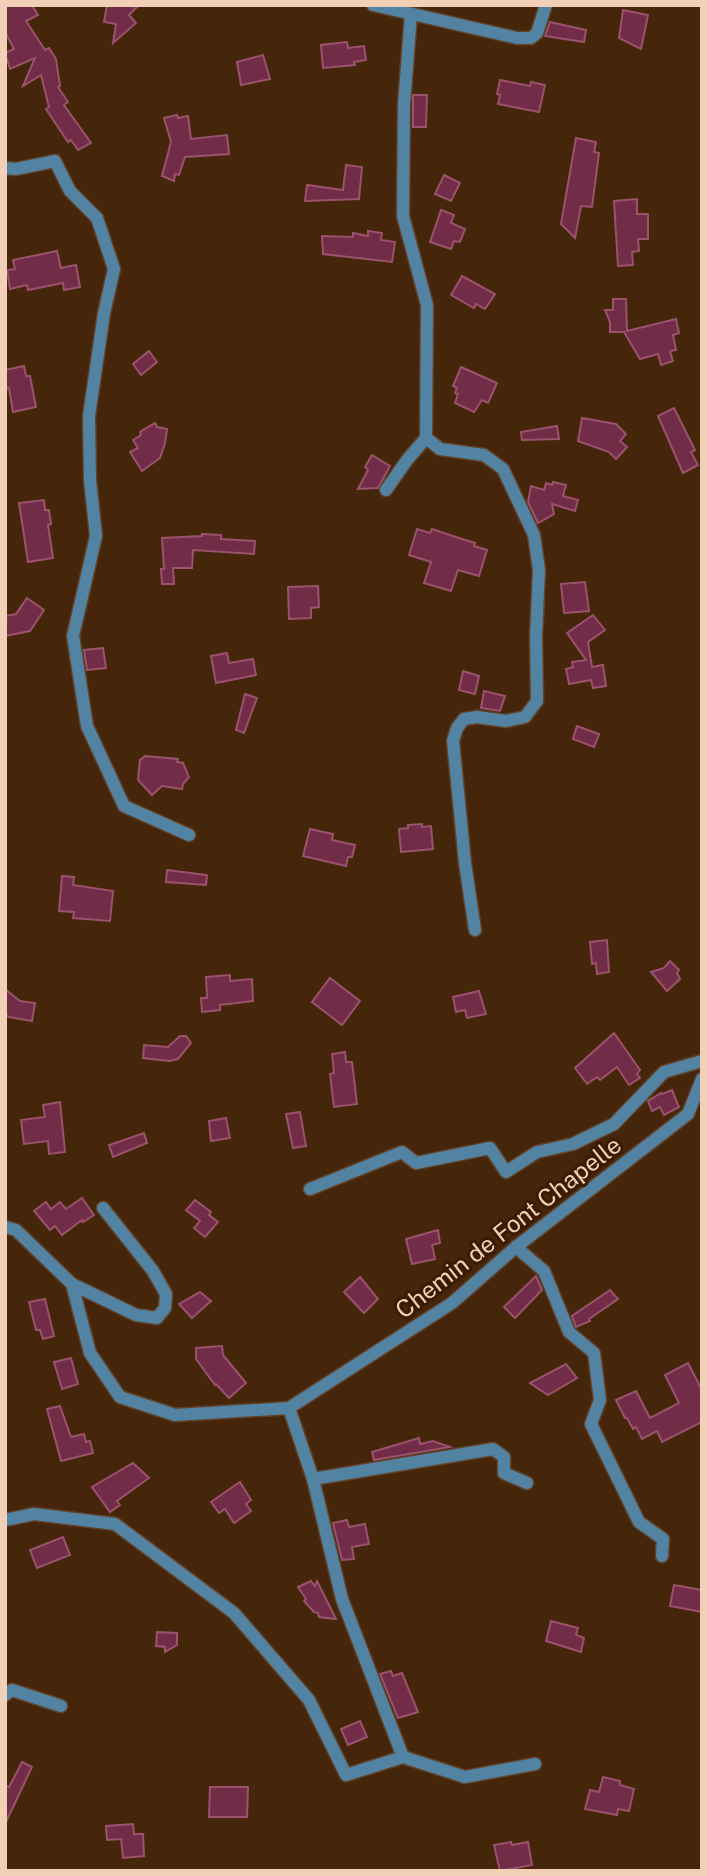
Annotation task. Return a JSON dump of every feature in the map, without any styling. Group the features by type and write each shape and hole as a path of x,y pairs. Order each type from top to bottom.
{"street":[{"path":"373,5 517,38 531,38 537,33 546,5"},
{"path":"386,490 426,438 427,305 403,216 404,104 411,14"},
{"path":"5,168 16,169 55,161 70,191 97,218 114,269 104,313 89,416 90,480 96,536 73,636 87,726 124,806 189,835"},
{"path":"426,438 440,449 484,455 503,469 534,535 540,569 536,636 537,701 525,717 506,721 477,717 464,719 453,741 465,863 475,930"},
{"path":"310,1189 402,1152 416,1163 489,1148 506,1172 537,1152 573,1144 614,1124 664,1072 702,1061"},
{"name":"Chemin de Font Chapelle","path":"72,1284 90,1353 120,1397 175,1415 289,1408 452,1303 516,1247 688,1114 702,1079"},
{"path":"5,1227 16,1230 72,1284 136,1315 157,1318 165,1308 166,1294 153,1271 103,1208"},
{"path":"516,1247 544,1271 569,1332 594,1353 600,1399 591,1424 639,1522 663,1539 662,1556"},
{"path":"289,1408 313,1479 342,1600 403,1757"},
{"path":"313,1479 493,1449 504,1457 504,1474 527,1483"},
{"path":"5,1520 34,1514 115,1524 234,1614 309,1700 346,1775 403,1757 465,1777 535,1764"},
{"path":"5,1696 12,1690 61,1706"}],"building":[{"path":"5,5 32,5 38,15 26,21 45,50 49,48 56,59 58,87 68,102 64,105 91,143 78,150 71,140 68,142 46,109 49,107 41,75 23,86 35,58 10,69 5,53 14,49 5,32"},
{"path":"107,5 139,5 129,15 136,23 113,43 116,24 104,22"},
{"path":"623,10 648,15 641,49 619,38"},
{"path":"550,22 586,30 584,42 545,36"},
{"path":"347,42 348,48 364,46 366,60 354,62 355,65 323,68 321,45"},
{"path":"263,55 270,79 241,85 237,62"},
{"path":"500,80 530,86 531,82 545,85 539,112 498,104"},
{"path":"413,95 427,95 426,127 413,127"},
{"path":"177,115 178,118 188,116 191,139 227,135 229,154 185,157 174,181 162,176 171,142 164,118"},
{"path":"576,138 596,142 594,152 599,153 592,207 581,206 575,238 561,224"},
{"path":"346,165 362,167 359,199 305,201 307,185 343,190"},
{"path":"444,175 460,183 451,201 435,194"},
{"path":"637,199 637,214 648,214 648,239 638,239 639,251 632,252 633,265 618,266 614,201"},
{"path":"441,210 454,215 451,223 465,229 460,242 454,241 451,249 430,242"},
{"path":"368,231 382,233 381,240 395,242 392,262 323,254 322,236 353,237 353,233 368,236"},
{"path":"57,251 61,268 76,265 80,287 64,290 63,283 28,290 27,285 10,289 7,270 15,269 13,260"},
{"path":"462,276 495,294 485,309 476,304 474,308 451,295"},
{"path":"613,299 626,299 627,331 676,319 679,333 673,335 676,350 670,351 673,361 661,365 658,354 640,359 624,332 610,332 610,322 605,310 613,310"},
{"path":"149,351 157,362 141,375 133,364"},
{"path":"24,366 26,376 30,376 36,407 13,412 9,388 5,389 5,370"},
{"path":"461,367 497,383 488,403 482,400 474,412 455,403 458,394 455,393 457,388 453,386"},
{"path":"674,408 695,450 691,452 698,465 683,473 658,416"},
{"path":"582,418 616,424 626,434 620,441 627,447 616,459 609,452 578,441"},
{"path":"155,423 157,427 167,429 165,443 160,458 142,471 130,452 138,448 133,440"},
{"path":"557,426 559,439 522,440 521,432"},
{"path":"372,455 390,466 378,488 358,489 368,470 365,467"},
{"path":"553,482 566,485 563,496 578,500 575,511 552,504 554,514 538,523 528,502 531,486 544,490 546,483 552,485"},
{"path":"44,500 45,510 49,510 51,524 48,525 53,558 28,562 19,503"},
{"path":"417,529 430,533 432,529 475,543 474,546 487,550 479,576 458,570 451,591 424,583 431,562 409,555"},
{"path":"221,535 221,539 255,541 254,554 193,550 192,568 173,568 174,584 162,584 162,538"},
{"path":"585,582 589,611 564,613 561,584"},
{"path":"318,586 319,607 311,608 311,618 289,619 288,587"},
{"path":"27,598 44,610 30,631 5,636 5,616 16,614"},
{"path":"593,615 605,630 588,642 592,667 603,665 606,686 593,688 591,680 569,684 566,669 573,667 572,662 586,660 567,633"},
{"path":"103,648 106,668 87,670 84,650"},
{"path":"227,653 229,663 253,659 256,675 216,683 211,656"},
{"path":"463,671 479,676 475,694 459,690"},
{"path":"484,691 505,696 500,711 481,708"},
{"path":"245,694 257,698 244,733 236,730"},
{"path":"577,726 599,734 594,747 573,739"},
{"path":"145,756 178,759 177,762 183,763 189,777 182,789 162,786 152,795 138,780 140,760"},
{"path":"422,824 422,827 431,826 433,849 401,852 399,829"},
{"path":"310,829 333,834 332,840 355,845 346,866 303,856"},
{"path":"167,870 207,875 206,885 166,882"},
{"path":"62,876 74,877 73,885 113,891 110,921 73,918 74,912 59,911"},
{"path":"607,940 609,972 597,974 596,963 592,964 590,942"},
{"path":"670,961 679,970 677,973 680,979 667,991 651,972 664,968"},
{"path":"230,975 230,981 252,979 253,1001 220,1005 220,1010 202,1012 201,998 207,998 206,977"},
{"path":"330,978 360,1001 342,1025 312,1002"},
{"path":"5,989 20,1001 35,1003 32,1021 5,1014"},
{"path":"479,991 486,1014 467,1018 465,1010 456,1012 453,997"},
{"path":"614,1033 640,1070 637,1074 640,1078 629,1085 617,1067 600,1080 597,1077 587,1084 575,1068"},
{"path":"180,1036 186,1036 191,1043 178,1059 169,1061 143,1058 144,1045 168,1047"},
{"path":"345,1052 346,1062 352,1062 357,1104 334,1107 330,1074 334,1073 332,1054"},
{"path":"672,1090 679,1107 664,1115 660,1107 652,1111 648,1101"},
{"path":"60,1102 65,1152 49,1154 48,1141 24,1144 21,1120 45,1117 43,1105"},
{"path":"300,1112 306,1146 293,1148 286,1114"},
{"path":"226,1118 230,1138 211,1141 209,1121"},
{"path":"144,1133 147,1143 113,1157 109,1145"},
{"path":"82,1198 94,1215 83,1222 82,1220 62,1235 55,1226 50,1230 34,1211 46,1202 51,1209 60,1202 66,1209"},
{"path":"195,1200 211,1212 209,1215 218,1222 205,1237 194,1228 200,1221 186,1210"},
{"path":"438,1230 440,1243 432,1245 435,1259 412,1264 406,1239"},
{"path":"536,1276 542,1290 515,1318 504,1307"},
{"path":"360,1277 378,1299 364,1313 344,1292"},
{"path":"610,1290 618,1299 589,1319 590,1321 576,1327 572,1316"},
{"path":"200,1292 211,1301 192,1318 179,1304"},
{"path":"45,1299 54,1336 43,1339 40,1330 36,1330 29,1302"},
{"path":"222,1346 223,1355 246,1383 229,1398 215,1385 196,1359 196,1348"},
{"path":"71,1358 78,1384 62,1389 54,1362"},
{"path":"688,1363 702,1390 702,1422 662,1442 657,1431 642,1439 636,1427 633,1429 625,1418 616,1400 636,1391 650,1418 679,1403 665,1375"},
{"path":"566,1364 577,1378 548,1395 530,1383"},
{"path":"60,1406 71,1437 84,1434 86,1442 90,1441 93,1453 61,1461 47,1409"},
{"path":"419,1438 420,1444 433,1441 450,1447 374,1460 372,1452"},
{"path":"133,1463 149,1478 117,1501 120,1505 110,1512 92,1487"},
{"path":"240,1482 251,1500 246,1504 251,1511 234,1523 225,1509 219,1513 211,1502"},
{"path":"347,1520 349,1527 365,1524 369,1544 352,1547 354,1559 342,1560 333,1523"},
{"path":"63,1537 70,1555 37,1568 30,1550"},
{"path":"311,1581 315,1586 317,1581 336,1619 319,1617 304,1601 306,1599 298,1587"},
{"path":"674,1585 702,1590 702,1612 670,1606"},
{"path":"551,1621 578,1628 576,1635 584,1638 581,1652 546,1641"},
{"path":"157,1632 177,1633 177,1645 165,1652 165,1647 156,1646"},
{"path":"391,1671 393,1676 402,1673 418,1712 398,1718 380,1674"},
{"path":"360,1721 367,1737 348,1745 341,1729"},
{"path":"22,1762 32,1767 5,1824 5,1785 9,1787"},
{"path":"603,1777 620,1781 620,1785 634,1789 629,1811 618,1809 617,1815 585,1809 590,1790 599,1792"},
{"path":"210,1787 248,1787 247,1817 209,1817"},
{"path":"133,1824 134,1834 143,1834 144,1856 123,1858 121,1839 107,1840 106,1826"},
{"path":"511,1842 512,1845 528,1842 532,1865 500,1871 494,1845"}]}
